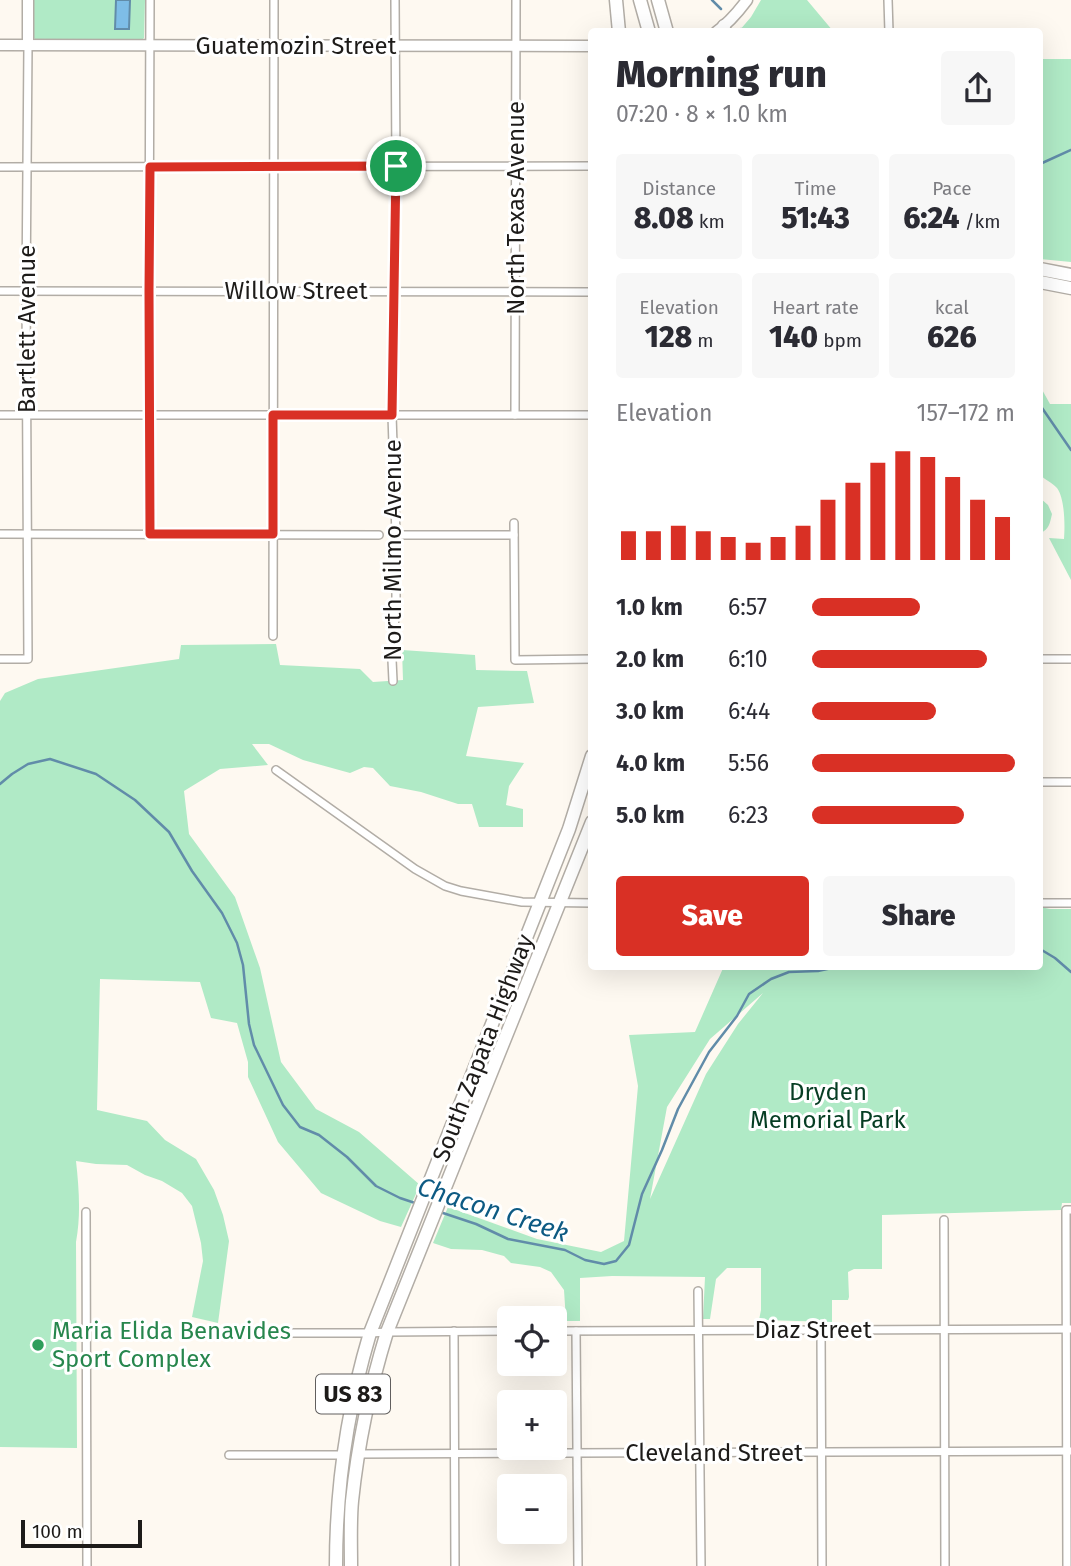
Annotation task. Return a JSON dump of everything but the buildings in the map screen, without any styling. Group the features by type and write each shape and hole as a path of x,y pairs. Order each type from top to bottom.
{"main road":[{"name":"Bartlett Avenue","path":"28,0 29,45"},
{"path":"615,0 618,28"},
{"path":"639,0 639,28"},
{"path":"639,0 648,28"},
{"path":"658,0 666,28"},
{"path":"723,28 747,0"},
{"name":"Guatemozin Street","path":"0,45 588,46"},
{"path":"1043,270 1071,275"},
{"path":"1043,283 1071,288"},
{"name":"South Zapata Highway","path":"336,1566 336,1525 342,1455 353,1396 370,1333 588,779"},
{"name":"South Zapata Highway","path":"351,1566 352,1504 358,1454 369,1398 387,1332 588,832"}],"street":[{"path":"150,0 150,534"},
{"path":"273,636 274,0"},
{"name":"North Milmo Avenue","path":"393,681 396,600 392,415 396,166 395,0"},
{"name":"North Texas Avenue","path":"514,415 516,0"},
{"path":"888,0 889,28"},
{"name":"Bartlett Avenue","path":"0,659 28,659 26,291 29,45"},
{"path":"0,167 588,166"},
{"name":"Willow Street","path":"0,291 588,292"},
{"path":"0,415 588,415"},
{"path":"514,523 515,660 588,659"},
{"path":"0,534 379,535"},
{"path":"396,535 514,535"},
{"path":"1043,659 1071,659"},
{"path":"276,770 415,869 438,882 461,891 522,902 588,903"},
{"path":"1043,782 1071,782"},
{"path":"1043,903 1071,903"},
{"path":"1068,1566 1069,1210"},
{"path":"86,1212 87,1566"},
{"path":"944,1220 945,1566"},
{"path":"698,1291 701,1566"},
{"name":"Diaz Street","path":"567,1331 1069,1329"},
{"path":"821,1330 822,1566"},
{"path":"454,1331 455,1566"},
{"path":"276,1333 497,1331"},
{"path":"576,1331 578,1566"},
{"name":"Cleveland Street","path":"358,1454 1069,1451"},
{"path":"229,1455 342,1455"}],"green space":[{"path":"33,0 145,0 144,38 36,40 33,37"},
{"path":"761,0 807,0 830,28 742,28"},
{"path":"1043,59 1071,59 1071,262 1043,259"},
{"path":"1043,391 1050,404 1071,404 1071,580 1049,538 1064,539 1060,493 1044,478"},
{"path":"1043,501 1052,514 1043,532"},
{"path":"276,644 280,665 360,669 373,682 403,680 402,650 475,655 476,670 527,671 534,703 478,707 466,756 524,763 509,786 506,805 523,809 523,827 479,827 472,804 458,804 421,792 390,786 373,768 364,767 350,773 303,760 269,744 252,744 268,765 220,769 184,791 189,834 235,897 260,968 281,1062 316,1109 359,1132 420,1185 401,1227 380,1221 321,1193 278,1142 248,1077 248,1062 237,1023 211,1018 200,982 100,979 97,1110 147,1121 165,1140 196,1159 214,1190 229,1241 218,1323 192,1317 203,1261 192,1206 182,1193 127,1165 76,1161 79,1202 76,1242 77,1448 0,1447 0,701 5,693 38,679 179,659 181,645"},
{"name":"Dryden Memorial Park","path":"1043,908 1071,909 1071,1203 1062,1203 1061,1210 882,1215 882,1269 854,1269 848,1272 849,1297 848,1300 832,1300 832,1322 759,1320 761,1268 727,1268 716,1279 710,1319 703,1319 705,1277 580,1278 580,1321 567,1321 564,1290 551,1272 540,1267 511,1263 504,1256 482,1250 451,1249 433,1243 448,1207 537,1239 601,1252 624,1241 638,1086 629,1035 695,1032 722,970 1043,970","holes":["763,993 738,1024 706,1074 650,1199 667,1107 710,1039"]}],"water":[{"path":"116,0 130,0 129,29 115,29"}],"waterway":[{"path":"712,0 721,9"},
{"name":"Chacon Creek","path":"1043,163 1071,150"},
{"name":"Chacon Creek","path":"1043,409 1071,450"},
{"name":"Chacon Creek","path":"0,784 28,764 50,759 96,774 135,800 169,832 192,871 222,913 237,943 243,965 254,1045 283,1105 300,1127 319,1135 347,1157 376,1186 418,1204"},
{"name":"Chacon Creek","path":"1043,951 1071,972"},
{"name":"Chacon Creek","path":"440,1212 476,1224 508,1239 565,1250 585,1260 604,1264 616,1261 629,1245 642,1194 678,1109 709,1052 737,1016 749,994 771,979 789,972 823,970"}],"place":[{"name":"Maria Elida Benavides Sport Complex","path":"38,1345"}],"route":[{"path":"396,166 392,415 273,415 273,534 150,534 150,167 396,166"}]}
